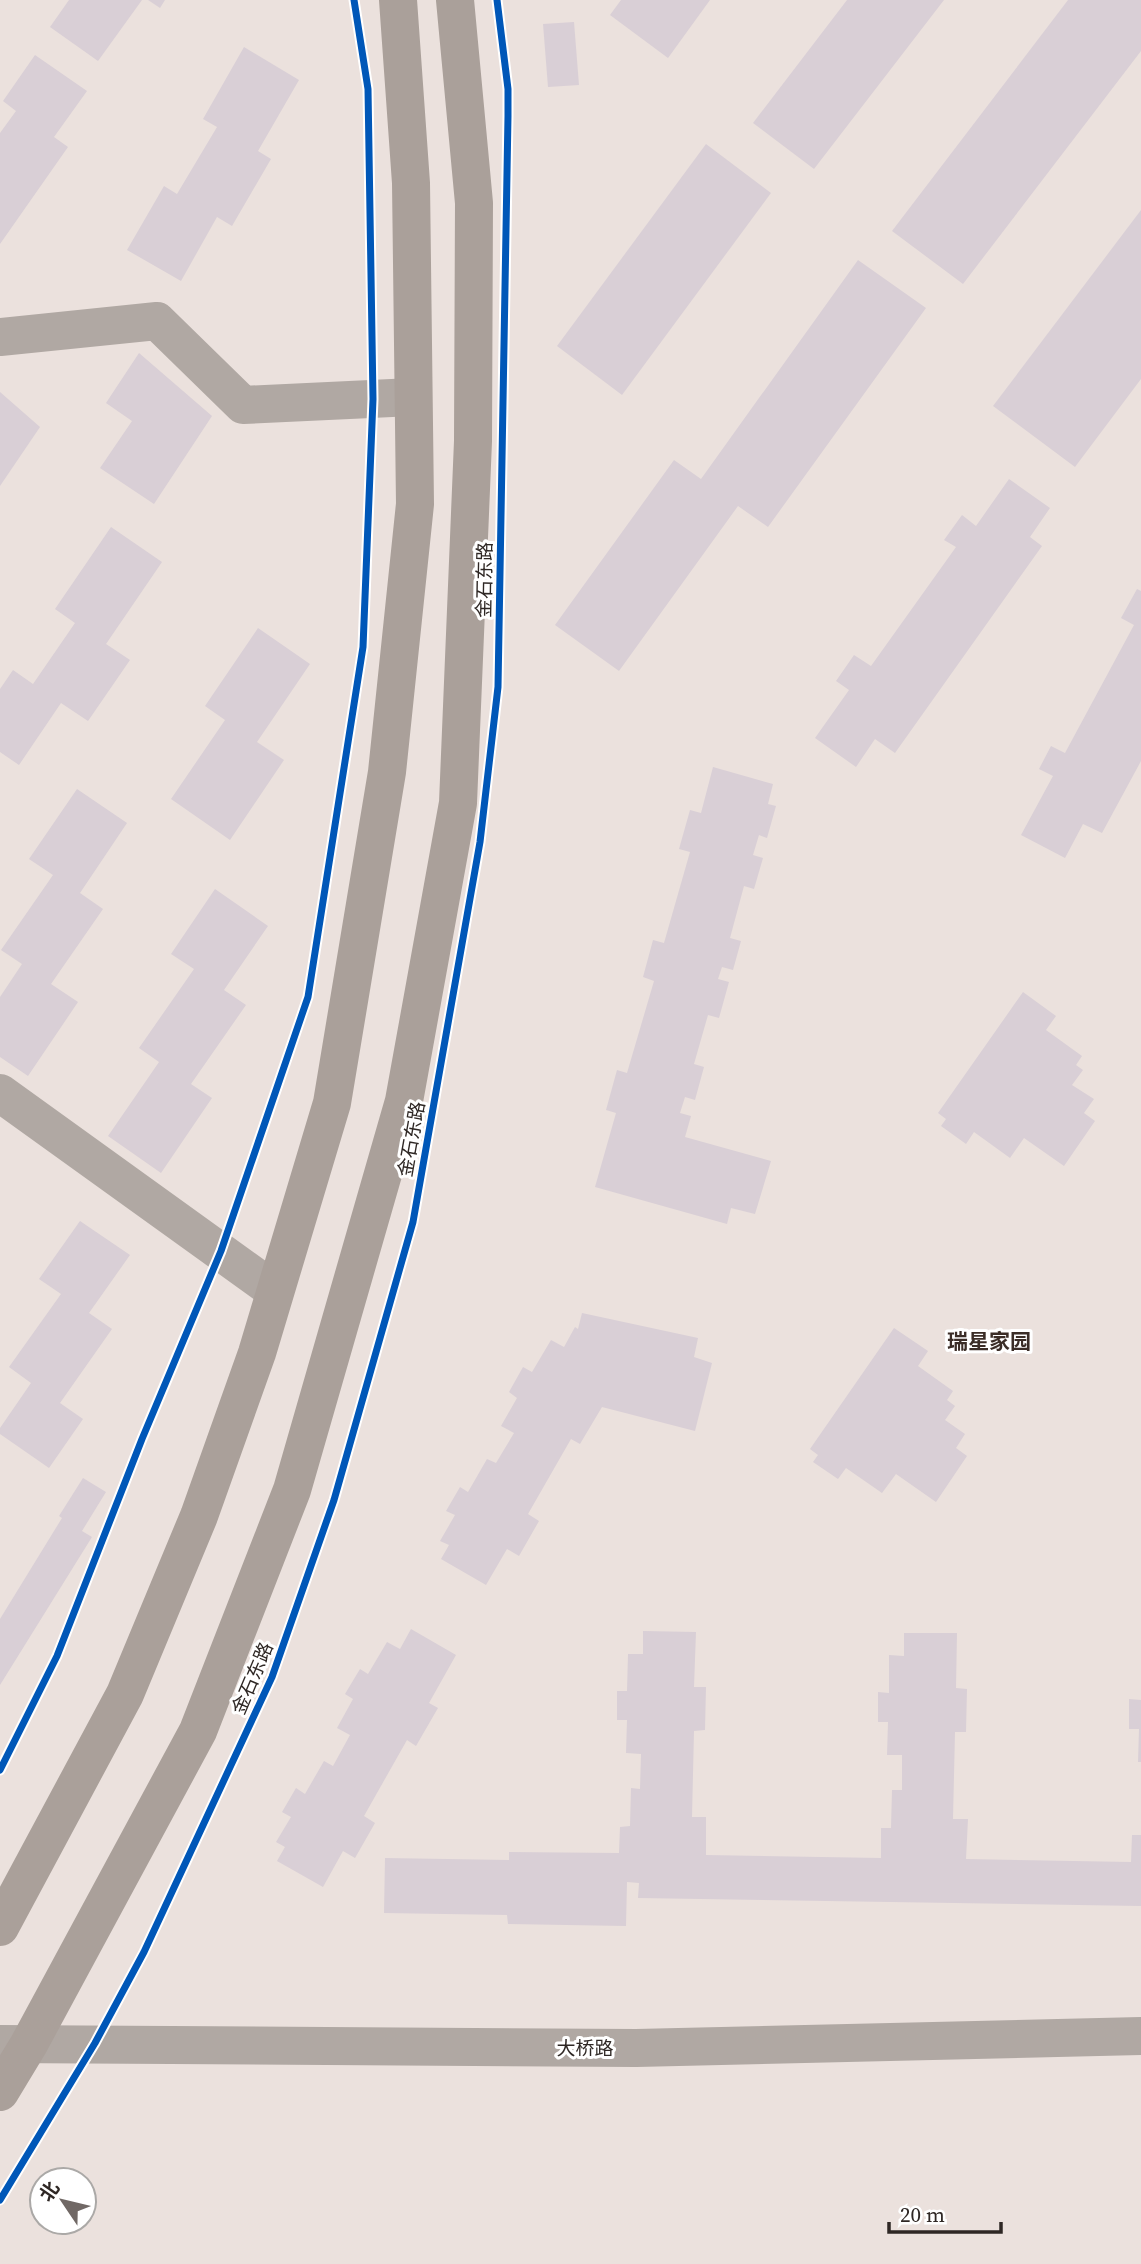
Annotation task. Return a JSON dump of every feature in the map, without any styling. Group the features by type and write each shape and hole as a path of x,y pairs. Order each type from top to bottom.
{"main road":[{"path":"0,1927 125,1694 199,1516 257,1353 332,1103 387,772 415,504 411,183 398,0"},
{"name":"金石东路","path":"0,2092 17,2034 198,1731 292,1490 404,1101 458,803 473,441 474,203 456,0"}],"street":[{"path":"0,337 157,321 243,405 413,397"},
{"path":"0,1093 275,1291"},
{"name":"大桥路","path":"17,2034 632,2030 1141,2019"},
{"name":"大桥路","path":"17,2034 636,2048 1141,2036"}],"building":[{"path":"69,0 142,0 98,61 50,27"},
{"path":"148,0 165,0 160,8"},
{"path":"621,0 710,0 668,58 610,15"},
{"path":"847,0 944,0 814,169 753,123"},
{"path":"1068,0 1141,0 1141,51 963,284 892,231"},
{"path":"574,22 579,85 548,87 543,24"},
{"path":"244,47 299,80 258,151 271,159 232,226 217,217 181,281 127,250 164,186 177,194 217,127 203,119"},
{"path":"35,55 87,91 54,137 68,147 0,244 0,133 16,111 3,101"},
{"path":"706,144 771,193 622,395 557,346"},
{"path":"1141,210 1141,379 1075,467 993,406"},
{"path":"858,260 926,308 768,527 738,506 619,671 555,625 674,460 701,479"},
{"path":"139,353 212,416 154,504 100,468 132,421 106,403"},
{"path":"0,392 40,427 0,486"},
{"path":"1009,479 1050,508 1030,537 1042,546 895,753 875,739 856,767 815,738 849,690 836,681 854,655 871,666 956,547 944,540 962,515 976,526"},
{"path":"111,527 162,562 106,644 130,660 88,721 61,703 19,765 0,752 0,689 13,670 33,684 75,623 55,609"},
{"path":"1137,589 1141,591 1141,761 1102,833 1083,824 1065,858 1021,835 1053,776 1039,769 1051,746 1065,753 1134,625 1121,618"},
{"path":"258,628 310,664 257,742 284,760 230,840 171,799 225,720 205,706"},
{"path":"713,767 773,784 768,804 776,806 767,838 759,835 753,855 763,858 754,889 744,886 730,938 741,941 733,970 722,967 718,979 729,982 719,1018 708,1015 694,1064 704,1067 695,1100 685,1097 680,1113 691,1116 685,1137 771,1161 755,1214 731,1208 727,1224 595,1187 616,1113 606,1110 617,1070 627,1073 654,981 643,977 653,940 664,943 690,852 679,849 690,810 701,813"},
{"path":"77,789 127,823 80,893 103,909 51,984 78,1002 28,1076 0,1057 0,997 22,964 1,950 53,875 29,859"},
{"path":"215,889 268,926 224,990 246,1005 191,1084 212,1098 161,1173 108,1136 159,1062 139,1048 194,969 171,954"},
{"path":"1023,992 1056,1016 1046,1030 1082,1056 1076,1065 1083,1070 1072,1085 1094,1099 1084,1113 1095,1121 1064,1166 1024,1138 1010,1158 974,1132 966,1144 941,1126 946,1119 938,1113"},
{"path":"80,1221 130,1255 89,1313 112,1329 60,1403 83,1419 49,1468 0,1434 0,1428 31,1383 9,1367 61,1294 39,1279"},
{"path":"582,1313 698,1338 694,1357 712,1363 695,1431 602,1407 580,1444 571,1439 528,1514 539,1521 519,1556 507,1549 486,1585 441,1559 449,1545 440,1541 455,1515 446,1511 460,1487 468,1492 487,1459 496,1463 514,1433 501,1426 517,1398 509,1392 523,1367 532,1372 551,1340 564,1347 575,1327 578,1329"},
{"path":"894,1328 928,1351 918,1366 953,1391 947,1400 955,1406 945,1420 965,1434 956,1448 967,1456 936,1502 896,1474 882,1493 846,1468 838,1479 813,1462 818,1455 810,1449"},
{"path":"83,1478 106,1492 82,1531 92,1537 0,1685 0,1619 62,1518 59,1516"},
{"path":"411,1629 456,1655 429,1703 438,1708 416,1746 407,1740 364,1816 375,1823 355,1858 343,1851 323,1887 277,1861 285,1847 276,1842 291,1817 282,1812 296,1788 305,1794 324,1761 333,1766 350,1735 337,1728 353,1699 345,1694 360,1669 368,1674 387,1642 400,1649"},
{"path":"643,1631 696,1632 694,1687 706,1687 705,1730 694,1731 692,1817 706,1817 706,1855 881,1858 881,1828 891,1828 892,1790 902,1790 902,1755 887,1755 888,1722 878,1722 878,1692 889,1693 889,1655 904,1656 904,1633 957,1633 956,1688 967,1689 966,1732 955,1732 953,1819 968,1819 966,1859 1131,1862 1132,1835 1141,1835 1141,1906 638,1898 639,1883 627,1882 626,1926 508,1924 507,1915 384,1913 385,1858 509,1860 509,1852 619,1853 620,1827 630,1826 631,1788 640,1789 641,1754 626,1753 627,1720 617,1720 617,1691 627,1691 628,1654 643,1654"},
{"path":"1129,1699 1141,1700 1141,1762 1138,1762 1139,1729 1129,1729"}],"cycle path":[{"path":"0,1770 57,1656 142,1439 221,1251 308,997 363,647 373,399 368,89 354,0"},
{"path":"0,2200 95,2043 144,1952 272,1677 334,1500 413,1222 480,842 498,687 508,89 497,0"}],"district":[{"name":"瑞星家园","path":"989,1342"}]}
